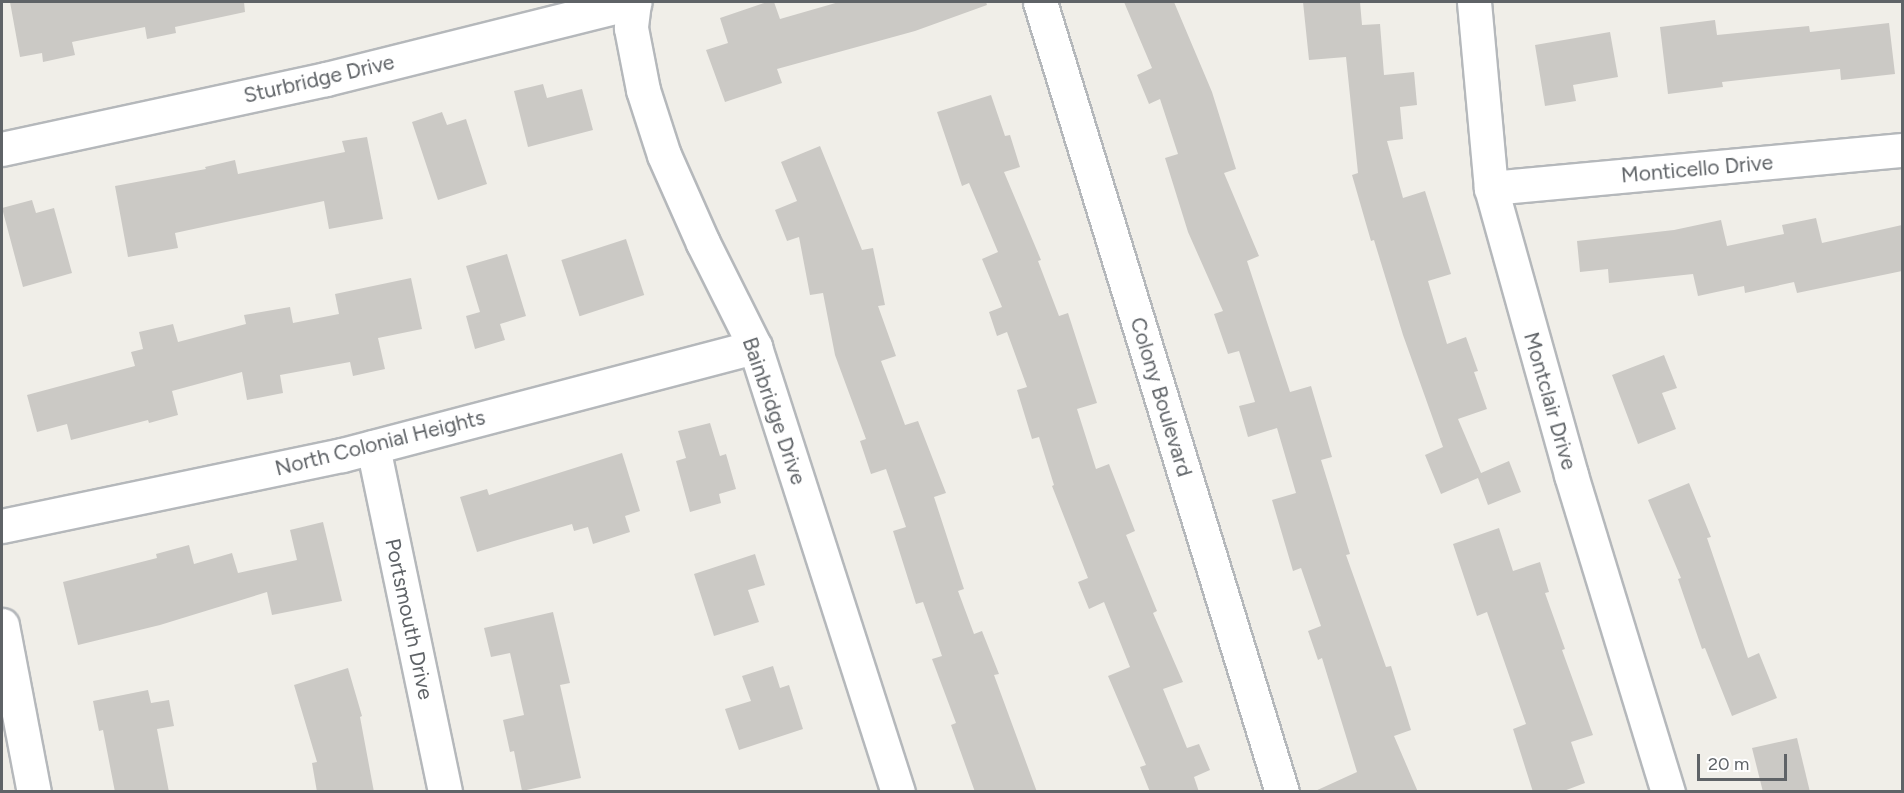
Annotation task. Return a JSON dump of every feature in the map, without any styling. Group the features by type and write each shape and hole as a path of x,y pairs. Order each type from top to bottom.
{"street":[{"name":"Sturbridge Drive","path":"2,148 326,79 634,2"},
{"name":"Bainbridge Drive","path":"634,2 631,28 643,90 664,155 703,243 755,347 898,792"},
{"name":"Colony Boulevard","path":"1040,2 1282,792"},
{"name":"Montclair Drive","path":"1474,2 1491,188 1571,475 1668,792"},
{"name":"Monticello Drive","path":"1491,188 1902,150"},
{"name":"North Colonial Heights","path":"2,526 373,447 755,347"},
{"name":"Portsmouth Drive","path":"373,447 445,792"},
{"path":"2,625 34,792"}],"building":[{"path":"10,2 244,2 245,12 175,27 176,33 147,39 145,27 72,42 75,55 43,62 42,53 20,57"},
{"path":"767,2 774,2 780,19 839,2 986,2 987,5 915,31 777,69 782,83 725,102 706,50 728,43 720,18"},
{"path":"1124,2 1174,2 1212,92 1236,169 1224,173 1259,256 1247,261 1290,392 1311,386 1332,457 1321,460 1350,554 1346,555 1386,667 1391,666 1411,730 1394,736 1418,792 1313,792 1357,772 1322,658 1318,660 1308,631 1321,626 1301,568 1293,571 1272,500 1296,493 1277,428 1248,437 1239,406 1255,402 1239,351 1228,354 1214,314 1223,311 1188,232 1165,158 1178,154 1160,99 1149,104 1137,75 1152,68"},
{"path":"1303,2 1360,2 1362,25 1380,24 1384,75 1414,72 1417,105 1400,107 1403,139 1387,141 1403,198 1425,191 1451,274 1428,281 1447,344 1466,337 1478,371 1474,372 1487,409 1458,419 1481,473 1509,461 1521,492 1488,505 1478,478 1441,494 1425,455 1443,447 1403,335 1374,240 1371,241 1352,175 1358,173 1346,57 1309,60"},
{"path":"1715,20 1717,35 1809,26 1810,32 1889,23 1895,74 1841,80 1840,69 1722,82 1723,87 1668,94 1660,27"},
{"path":"1610,32 1618,77 1573,85 1576,101 1545,106 1535,45"},
{"path":"543,84 547,98 582,89 593,130 528,147 514,91"},
{"path":"991,95 1005,136 1010,135 1020,167 1004,172 1041,260 1038,261 1059,316 1068,313 1097,403 1077,409 1096,469 1109,464 1135,531 1126,535 1157,611 1153,613 1183,682 1163,689 1187,748 1199,744 1210,770 1194,777 1199,792 1150,792 1140,767 1146,765 1108,676 1130,667 1104,602 1089,609 1078,582 1088,578 1052,486 1054,485 1039,437 1032,439 1017,390 1027,387 1007,332 997,336 989,312 1002,307 982,259 998,252 969,183 962,186 937,112"},
{"path":"442,112 447,125 466,119 487,184 438,200 412,122"},
{"path":"367,137 383,219 329,229 324,201 175,233 178,248 128,257 115,186 206,169 205,167 235,160 238,174 345,152 342,141"},
{"path":"820,146 862,250 873,248 885,305 878,306 896,356 881,361 905,425 918,421 946,493 934,497 964,589 958,591 974,634 982,631 999,674 994,675 1037,792 975,792 951,725 956,723 932,659 942,656 923,602 916,604 893,531 906,527 886,469 871,474 860,441 866,439 835,355 823,293 810,295 799,237 787,241 775,210 797,201 781,162"},
{"path":"32,200 36,213 54,208 72,273 23,287 2,208"},
{"path":"1816,218 1822,243 1902,225 1902,271 1797,293 1794,282 1745,293 1744,286 1698,296 1693,274 1609,283 1608,269 1580,272 1577,241 1674,230 1721,220 1727,246 1784,234 1782,225"},
{"path":"626,239 644,295 580,316 561,260"},
{"path":"507,254 526,316 500,324 505,340 475,349 466,316 480,312 466,266"},
{"path":"411,278 422,329 378,338 385,369 353,376 350,362 280,375 283,393 247,400 242,372 172,391 178,415 149,423 148,420 71,440 67,424 37,432 27,395 135,366 131,352 143,349 139,332 173,324 178,342 246,324 244,315 290,307 293,323 339,314 335,294"},
{"path":"1664,355 1677,388 1662,393 1676,429 1638,444 1612,375"},
{"path":"710,423 720,456 726,454 736,489 719,494 721,503 690,512 676,461 686,458 678,431"},
{"path":"622,453 640,511 625,516 630,532 593,544 588,527 574,531 572,524 477,552 460,497 487,489 489,495"},
{"path":"1689,483 1711,537 1707,538 1748,658 1759,653 1777,698 1732,716 1705,648 1702,649 1678,579 1681,578 1648,500"},
{"path":"323,522 342,601 272,615 267,592 160,625 78,645 63,582 157,558 156,554 189,545 194,564 232,553 238,573 297,560 290,530"},
{"path":"1499,528 1513,571 1540,562 1549,592 1545,593 1565,649 1562,650 1593,735 1571,742 1585,783 1561,792 1533,792 1513,729 1526,724 1487,612 1477,616 1453,544"},
{"path":"755,554 765,585 748,590 759,622 714,636 694,574"},
{"path":"553,612 570,683 560,685 581,778 522,791 514,751 510,752 503,720 524,715 510,653 491,657 484,628"},
{"path":"773,666 780,688 789,685 803,729 739,750 725,709 751,701 742,676"},
{"path":"348,668 362,716 360,717 374,792 317,792 312,763 317,762 294,685"},
{"path":"148,690 151,703 169,700 174,726 157,729 169,792 115,792 103,730 99,731 93,701"},
{"path":"1797,738 1810,792 1763,792 1752,748"}]}
